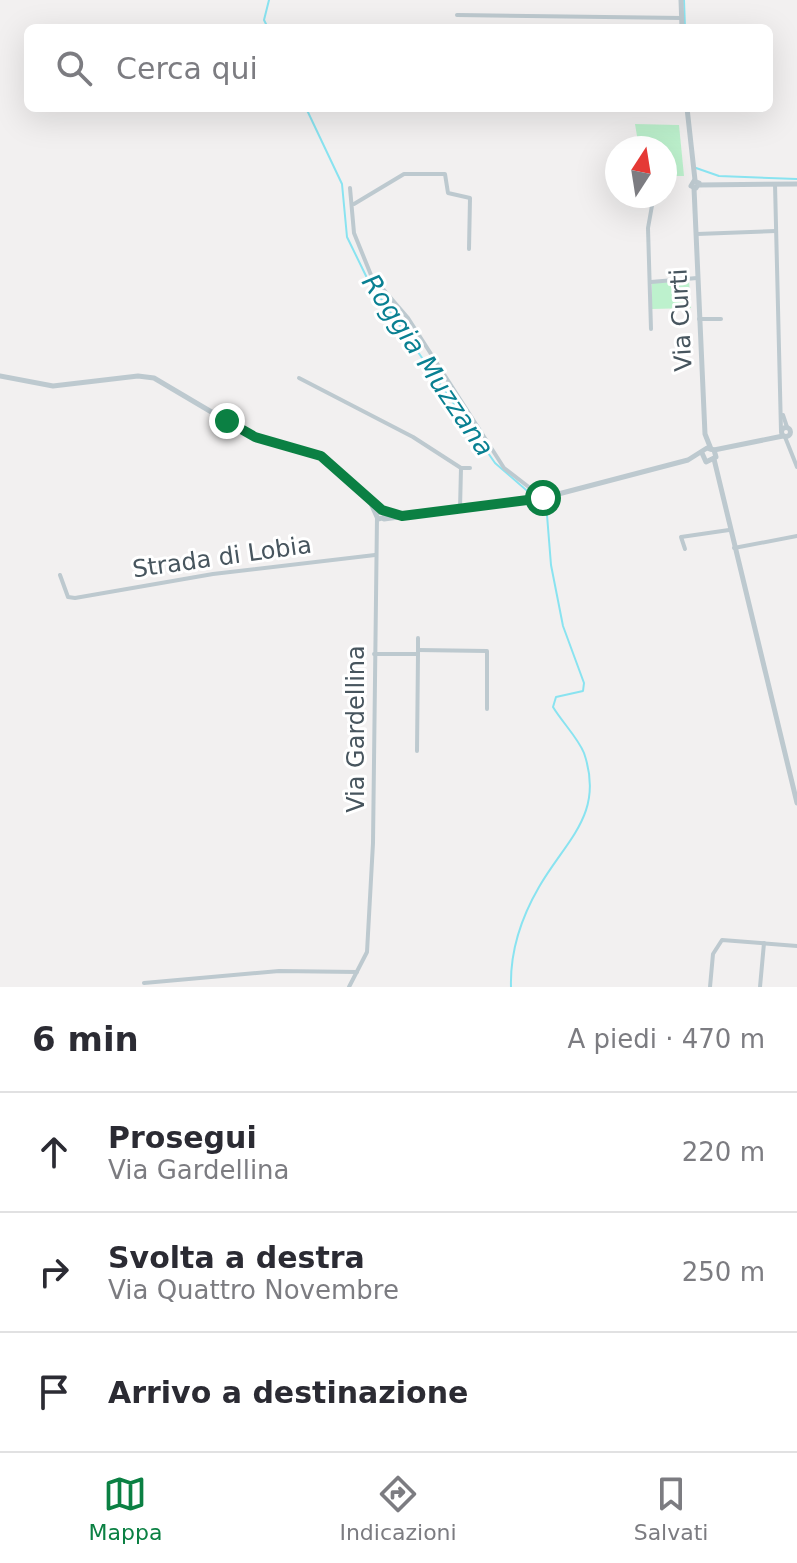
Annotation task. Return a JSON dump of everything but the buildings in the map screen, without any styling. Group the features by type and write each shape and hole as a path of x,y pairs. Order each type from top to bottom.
{"street":[{"path":"681,0 682,24"},
{"path":"457,15 682,18"},
{"name":"Via Curti","path":"687,112 696,185 694,234 705,434 712,449"},
{"path":"354,204 382,191 404,174 445,174 448,193 470,198 469,249"},
{"path":"775,184 781,409 797,467"},
{"path":"696,185 797,184"},
{"path":"350,188 354,204 354,233 371,275 408,318 504,468 541,499"},
{"path":"651,329 648,228 652,208"},
{"path":"694,234 776,231"},
{"path":"651,282 697,278"},
{"path":"699,319 721,319"},
{"path":"0,376 61,386 138,376 154,378 242,431 321,456 367,495 381,515 402,516 541,499 688,460 712,449 727,450 770,439 797,428"},
{"path":"299,378 413,437 461,468 470,468"},
{"path":"712,449 797,803"},
{"path":"688,460 706,462 727,450"},
{"path":"702,453 715,471"},
{"path":"460,509 461,468"},
{"name":"Via Gardellina","path":"357,972 367,952 369,925 375,532 381,515"},
{"path":"685,549 681,537 729,530"},
{"path":"734,548 797,536"},
{"name":"Strada di Lobia","path":"60,575 68,597 75,598 213,574 375,555"},
{"path":"417,751 418,638"},
{"path":"374,654 487,651 487,709"},
{"path":"710,987 715,947 729,940 797,946"},
{"path":"760,987 764,943"},
{"path":"144,983 279,971 357,972 349,987"}],"green space":[{"path":"635,124 679,125 684,176 677,176 677,136 637,136"},
{"path":"689,281 691,308 652,309 652,283"}],"waterway":[{"name":"Roggia Muzzana","path":"266,24 264,20 269,0"},
{"path":"684,0 685,24"},
{"name":"Roggia Muzzana","path":"308,112 342,184 347,237 368,280 495,463 540,502 547,515 551,565 563,626 584,683 583,691 556,697 553,707 584,753 590,793 580,825 527,911 515,948 511,987"},
{"path":"696,168 719,176 797,179"}],"route":[{"path":"227,421 255,437 321,456 382,510 392,514 402,516 543,498"}]}
